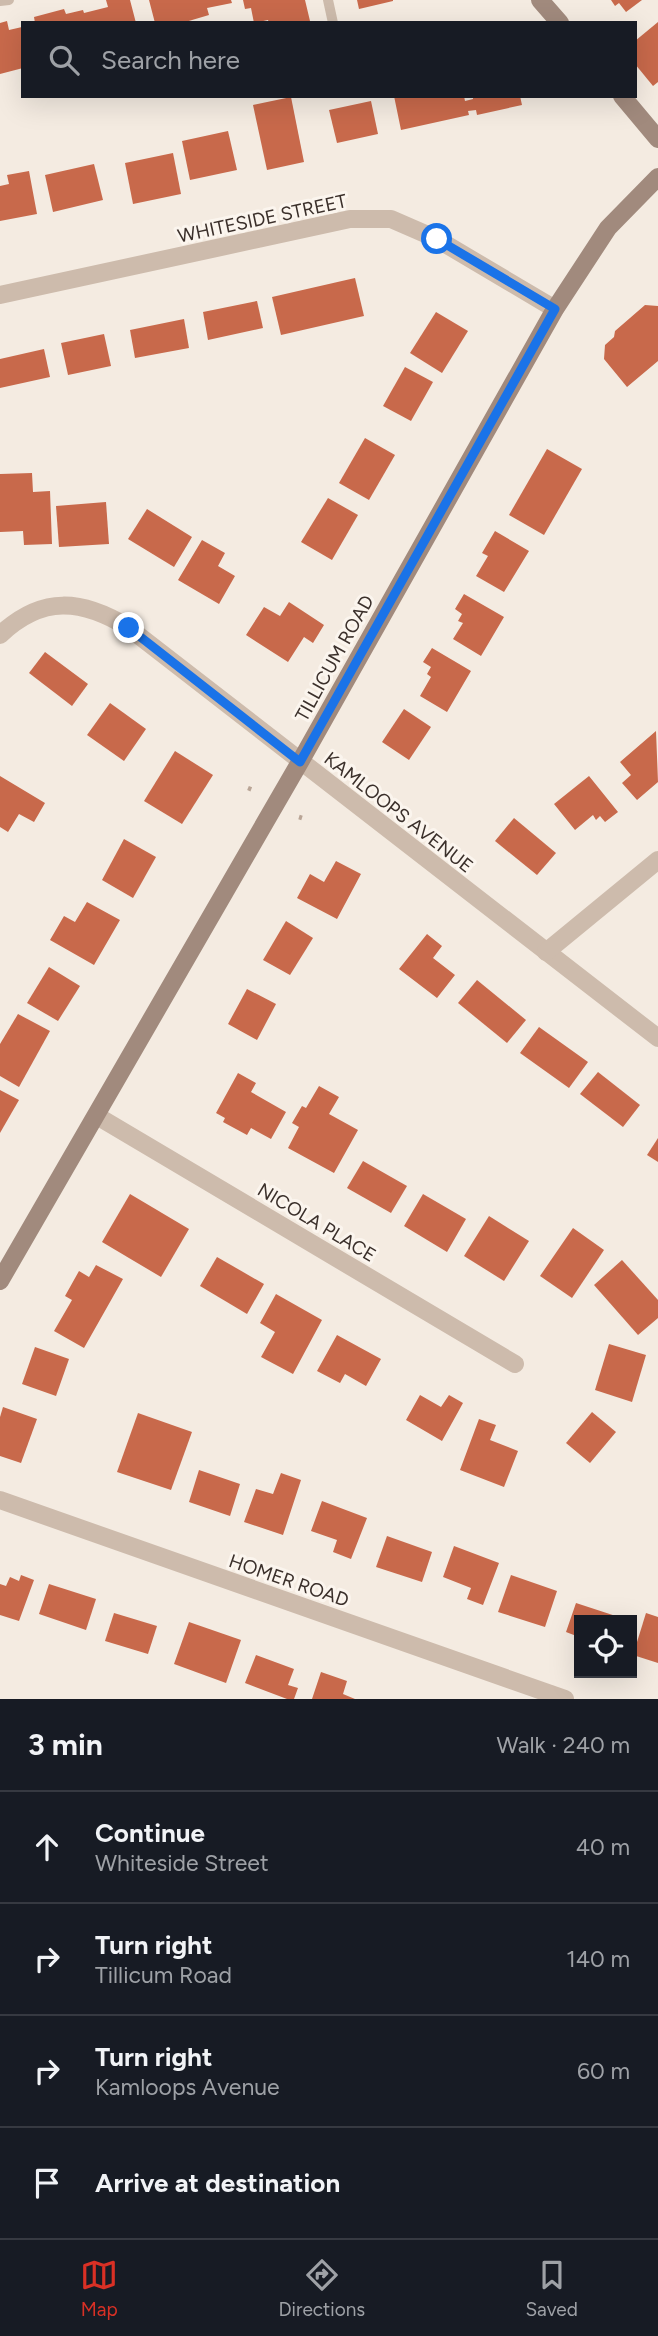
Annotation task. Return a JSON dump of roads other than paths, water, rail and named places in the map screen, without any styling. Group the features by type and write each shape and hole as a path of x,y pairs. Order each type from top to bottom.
{"main road":[{"path":"540,0 558,21"},
{"path":"624,98 658,139"},
{"name":"TILLICUM ROAD","path":"0,1281 300,762 555,309 608,228 658,177"}],"street":[{"name":"WHITESIDE STREET","path":"0,295 350,219 391,219 437,239 555,309"},
{"name":"KAMLOOPS AVENUE","path":"0,635 16,620 46,607 82,606 107,614 129,628 658,1038"},
{"path":"546,952 658,860"},
{"name":"NICOLA PLACE","path":"97,1116 515,1364"},
{"name":"HOMER ROAD","path":"0,1500 565,1699"}],"lane":[{"path":"0,1 9,0"},
{"path":"328,0 333,21"}]}
